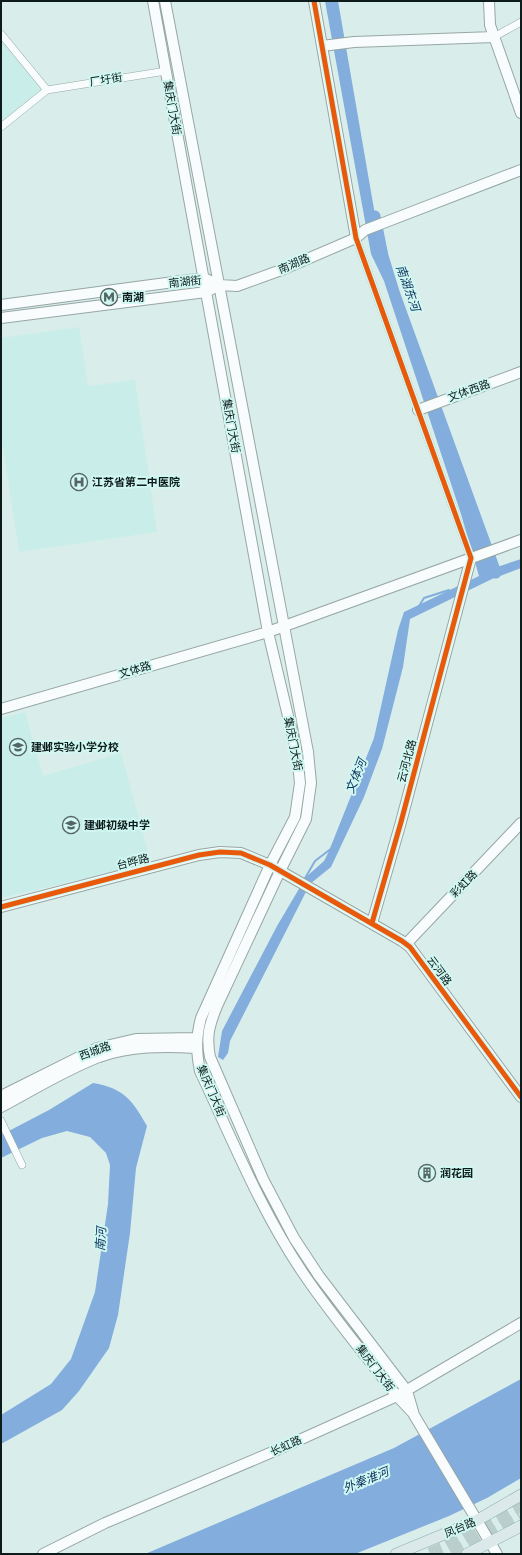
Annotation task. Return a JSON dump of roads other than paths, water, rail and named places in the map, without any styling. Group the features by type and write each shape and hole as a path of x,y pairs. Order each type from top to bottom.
{"main road":[{"name":"集庆门大街","path":"153,1 268,632 297,754 300,783 295,816 270,865 201,1018 196,1043 200,1070 267,1213 303,1273 397,1396 416,1417"},
{"name":"集庆门大街","path":"166,1 308,752 312,784 306,820 280,871 210,1023 207,1042 210,1057 263,1179 294,1238 319,1276 407,1391 416,1417 469,1510 497,1554"},
{"path":"314,1 356,238"},
{"path":"489,1 490,24 521,113"},
{"path":"322,46 354,42 494,37"},
{"name":"南湖路","path":"219,285 236,286 284,269 356,238 365,230 521,170"},
{"name":"南湖街","path":"1,304 204,278 219,285"},
{"name":"南湖街","path":"1,318 206,292 219,285"},
{"name":"文体西路","path":"422,409 521,372"},
{"name":"文体路","path":"1,709 268,632 521,540"},
{"name":"云河北路","path":"372,923 403,815 472,557"},
{"name":"彩虹路","path":"406,944 521,823"},
{"name":"台晔路","path":"1,907 184,859 220,852 241,853 270,865 294,878"},
{"name":"云河路","path":"294,878 406,944 521,1096"},
{"name":"西城路","path":"1,1096 97,1048 136,1039 196,1043"},
{"name":"西城路","path":"1,1107 100,1057 138,1048 173,1047 196,1043"},
{"name":"长虹路","path":"43,1554 105,1523 277,1450 397,1396 521,1322"},
{"name":"凤台路","path":"405,1553 476,1521 521,1495"},
{"path":"467,1554 521,1526"}],"street":[{"path":"494,37 521,22"},
{"path":"1,34 47,90"},
{"name":"厂圩街","path":"1,127 47,90 166,71"},
{"path":"356,238 422,409 472,557"},
{"path":"1,1120 22,1165"}],"water":[{"path":"325,1 338,1 384,267 469,498 491,567 494,568 521,559 521,568 492,579 410,619 403,667 382,749 364,797 331,867 310,884 230,1041 228,1053 223,1060 218,1057 222,1031 277,926 306,877 324,861 329,851 374,738 398,630 404,612 479,576 461,514 384,281 371,254"},
{"path":"93,1083 113,1088 120,1092 137,1109 147,1126 136,1168 130,1233 118,1315 109,1348 79,1391 62,1410 1,1444 1,1415 51,1384 71,1359 95,1292 108,1204 110,1165 106,1153 90,1137 67,1131 42,1138 1,1158 1,1135 49,1110"},
{"name":"外秦淮河","path":"521,1379 521,1478 487,1498 449,1516 355,1554 145,1554 394,1448"}],"waterway":[{"name":"南湖东河","path":"375,216 383,256 395,295 496,573"},
{"name":"文体河","path":"419,606 424,598 449,590"},
{"name":"文体河","path":"304,880 315,861 332,848"}],"tunnel":[{"path":"430,1554 447,1547 521,1505"},
{"path":"452,1554 521,1518"}],"place":[{"name":"南湖","path":"109,297"},
{"name":"江苏省第二中医院","path":"79,482"},
{"name":"建邺实验小学分校","path":"18,747"},
{"name":"建邺初级中学","path":"71,825"},
{"name":"润花园","path":"427,1173"}],"water label":[{"name":"南河","path":"101,1239"}]}
